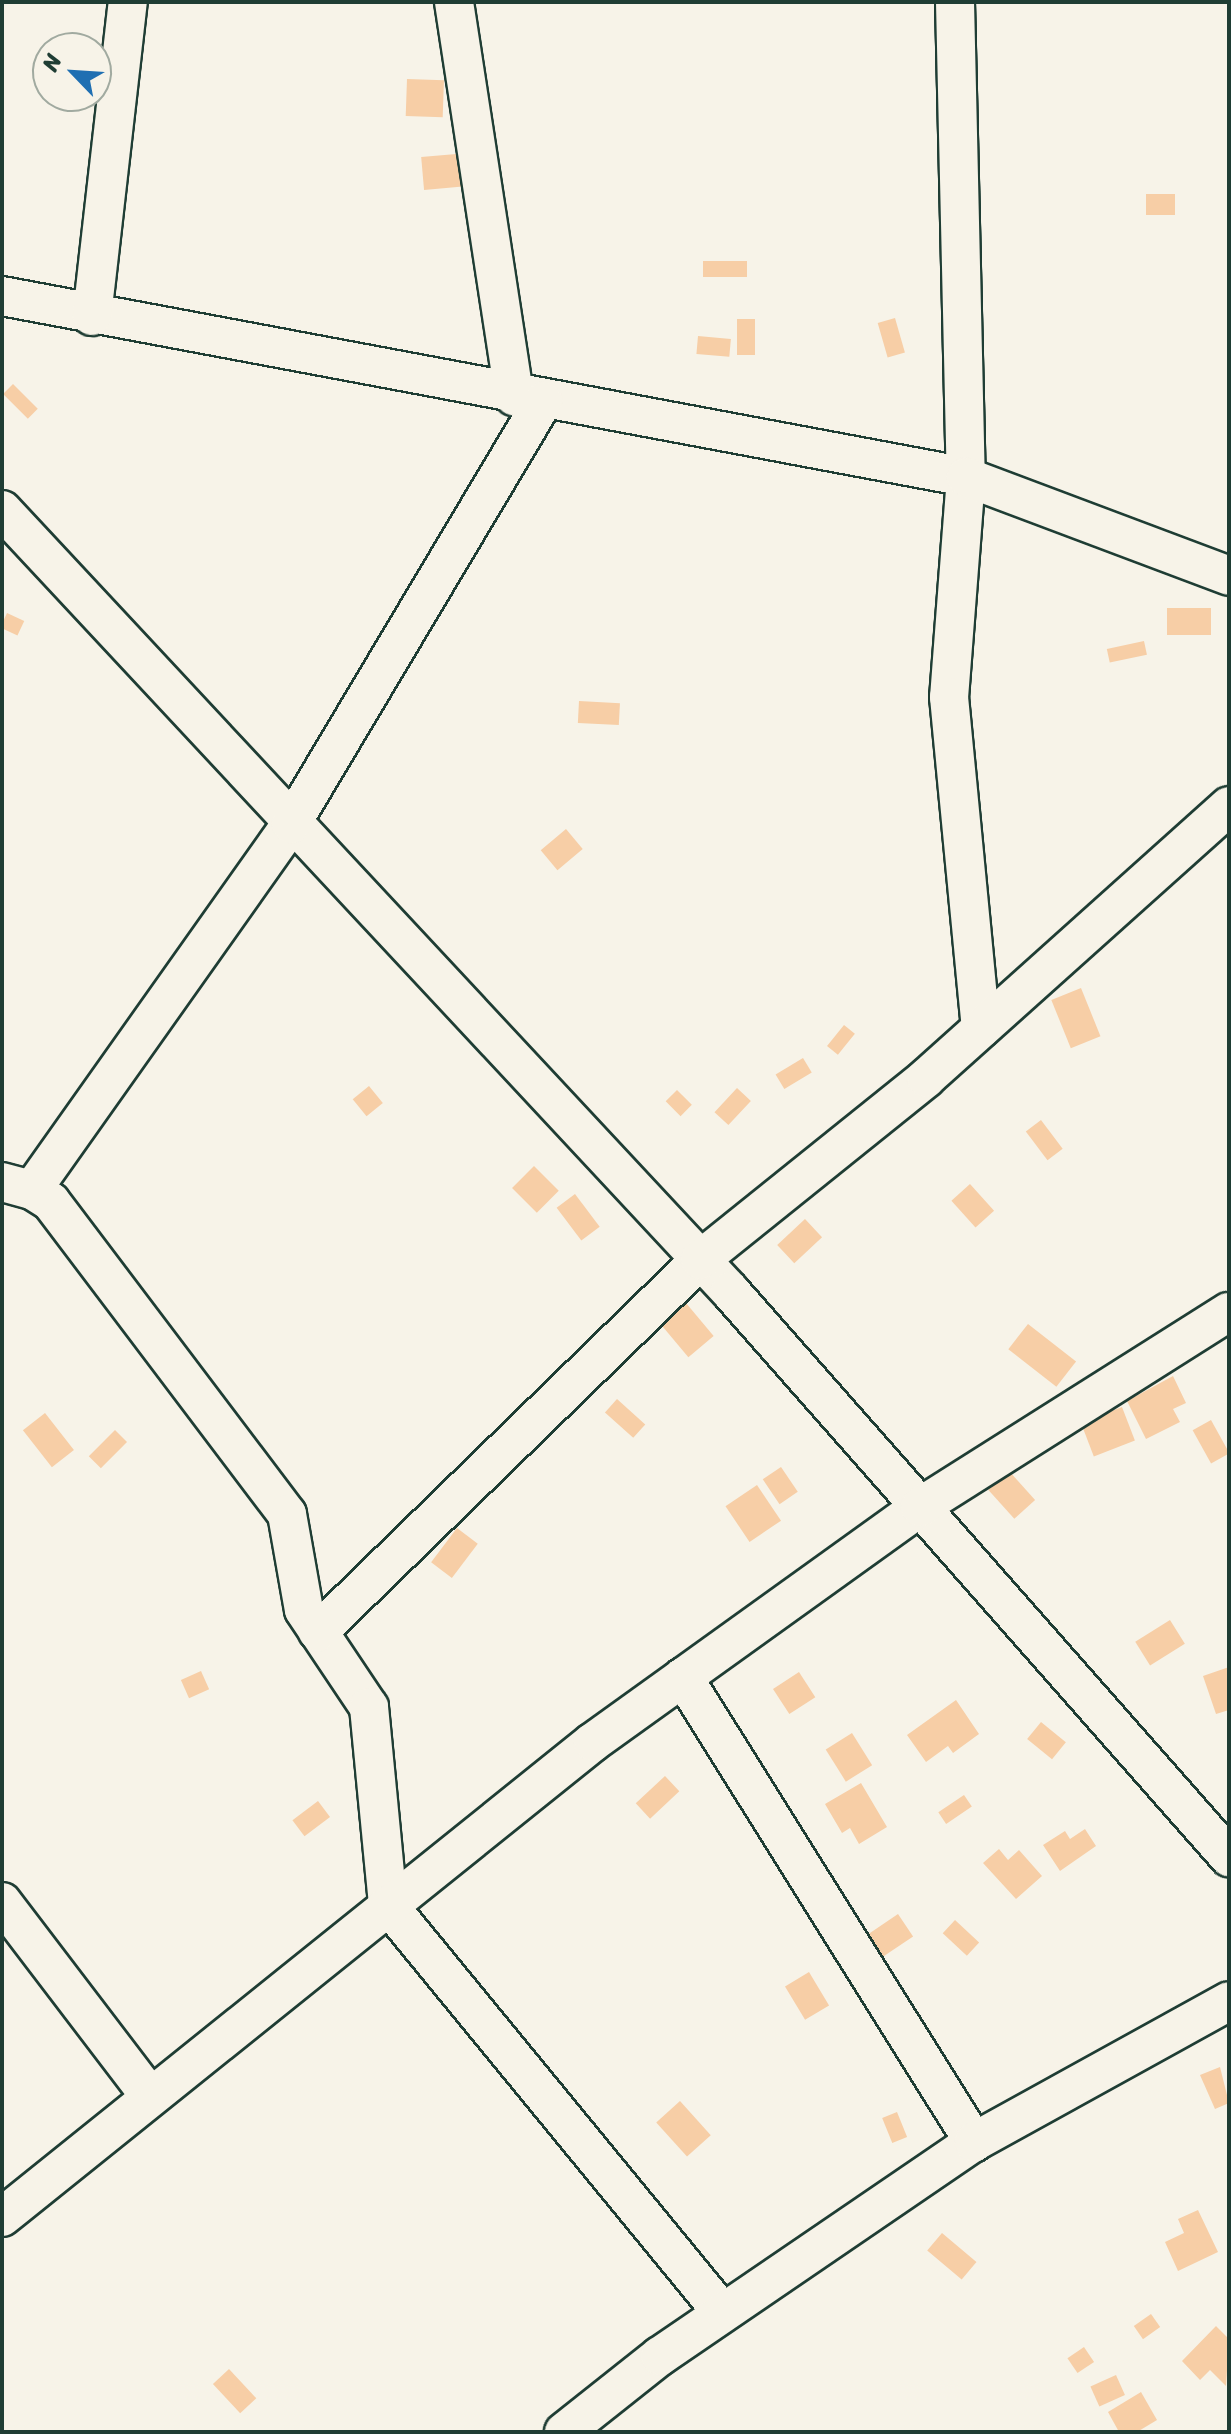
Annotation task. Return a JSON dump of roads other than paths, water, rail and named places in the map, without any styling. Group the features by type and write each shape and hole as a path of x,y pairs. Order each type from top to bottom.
{"street":[{"path":"92,316 128,2"},
{"path":"454,2 529,398 291,824 17,1186 51,1202 287,1514 304,1610 369,1707 388,1905 722,2312"},
{"path":"955,2 966,477 949,697 981,1028"},
{"path":"2,296 92,316 966,477 1229,576"},
{"path":"2,510 700,1260 1229,1857"},
{"path":"318,1632 700,1260 981,1028 1229,806"},
{"path":"2,2217 388,1905 683,1677 920,1507 1229,1312"},
{"path":"683,1677 974,2142"},
{"path":"2,1902 150,2096"},
{"path":"564,2432 722,2312 974,2142 1229,2001"}]}
